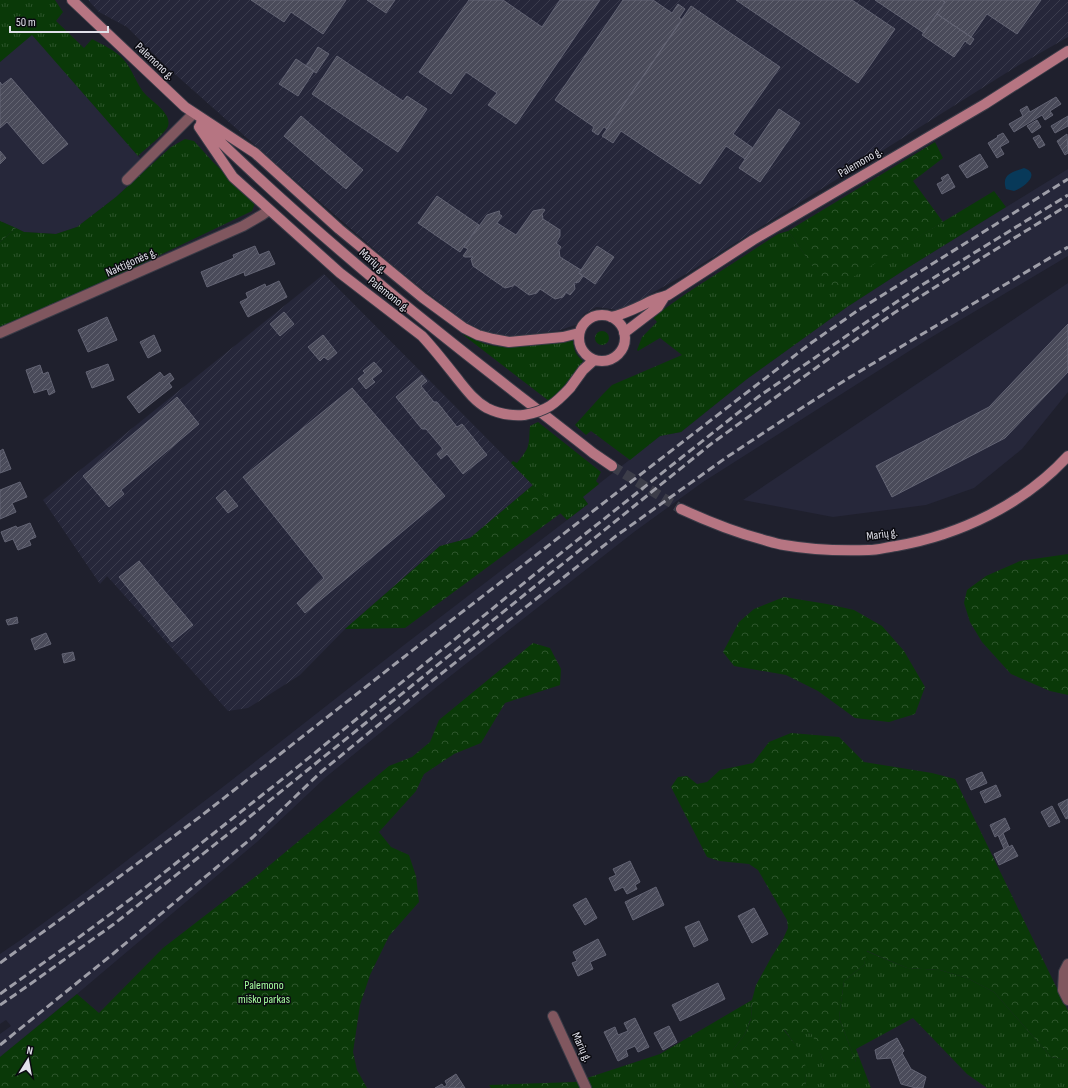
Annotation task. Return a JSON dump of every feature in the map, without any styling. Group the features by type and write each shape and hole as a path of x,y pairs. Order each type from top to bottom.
{"street":[{"name":"Palemono g.","path":"72,0 185,107 255,153 339,229 423,298 464,328 493,340 509,342 563,337 580,333 583,325 595,316 603,315 611,317 621,315 654,299 665,296 753,240 988,101 1068,51"},
{"name":"Palemono g.","path":"185,107 233,177 340,273 422,336 432,346 471,395 486,407 502,413 516,415 536,413 548,408 570,388 583,370 594,360"},
{"name":"Marių g.","path":"185,107 306,221 381,285 449,341 593,453 612,466"},
{"path":"127,180 191,116"},
{"name":"Naktigonės g.","path":"0,334 243,226 262,216 269,210"},
{"name":"Palemono g.","path":"624,333 658,307 665,296"},
{"path":"580,333 579,341 587,356 594,360 610,360 622,349 625,341 622,326 611,317"},
{"name":"Marių g.","path":"681,509 716,525 744,535 783,545 825,550 870,550 918,542 958,530 997,511 1031,489 1058,467 1068,456"},
{"path":"1068,964 1064,972 1063,990 1068,1000"},
{"name":"Marių g.","path":"553,1016 586,1088"}],"shaded area":[{"path":"88,0 1068,0 1068,37 1014,68 686,274 628,308 616,310 596,307 584,314 575,325 557,331 509,337 486,332 466,323 396,268 167,67 127,27 99,12"},
{"path":"32,34 138,156 149,166 116,197 77,227 56,234 24,232 0,221 0,62"},
{"path":"1068,169 1068,256 925,341 703,482 634,532 439,685 326,777 257,842 0,1057 0,1034 11,1026 6,1020 0,1024 0,954 87,891 588,504 582,497 660,436 681,432 747,379 847,307"},
{"path":"324,274 533,485 470,538 440,546 345,629 300,675 248,708 228,711 107,576 100,584 43,500"},
{"path":"1068,283 1068,392 1022,449 974,488 926,505 833,517 743,500"}],"green space":[{"path":"0,0 55,0 63,12 56,21 84,48 92,39 120,56 129,67 146,95 165,113 168,122 166,129 138,156 32,35 0,62"},
{"path":"185,139 194,141 255,203 252,211 135,267 0,327 0,242 16,228 24,232 56,234 77,227 116,197 171,147"},
{"path":"935,142 943,158 913,181 943,222 830,291 788,231"},
{"path":"994,191 1006,207 847,307 747,379 681,432 660,436 630,460 591,431 586,435 575,425 612,385 682,355 660,338 638,351 637,350 642,337 657,322 653,317 778,234 788,231 830,290"},
{"path":"0,221 16,228 0,242"},
{"path":"599,331 605,331 609,335 609,341 605,345 599,345 595,341 595,335"},
{"path":"462,334 485,344 505,347 529,346 573,340 575,352 583,361 557,395 549,401"},
{"path":"538,422 601,472 596,481 599,484 583,497 588,504 567,520 511,463 513,461 517,463 526,451 529,444 530,426"},
{"path":"533,485 561,513 405,628 345,629 440,546 470,538"},
{"path":"1068,554 1068,695 1050,691 1011,674 982,642 970,622 964,603 967,590 986,576 1020,561"},
{"path":"784,597 854,610 882,626 904,651 925,687 915,714 889,722 855,718 818,691 786,675 734,666 723,652 739,622 754,609"},
{"name":"Palemono miško parkas","path":"533,643 550,648 561,669 560,685 505,703 481,743 454,754 424,774 416,791 379,832 391,847 409,855 416,876 419,902 389,936 370,975 360,1005 353,1052 357,1070 367,1088 0,1088 0,1057 77,994 99,1013 163,948 259,874 389,766 412,757 430,742 439,720"},
{"path":"791,733 839,737 864,762 932,773 955,779 1068,1011 1068,1060 1051,1057 994,992 967,978 940,970 907,968 867,951 864,965 844,981 839,1018 856,1062 844,1074 823,1061 812,1034 784,1030 805,1057 806,1088 737,1088 732,1079 729,1062 733,1050 745,1034 751,1019 752,1000 756,985 783,939 788,928 787,920 758,870 749,864 719,861 707,857 671,787 678,777 687,776 697,784 707,782 720,770 753,763 769,742"},
{"path":"866,951 907,968 940,970 967,978 994,992 1051,1057 1068,1060 1068,1088 987,1088 967,1074 913,1018 856,1049 871,1088 806,1088 804,1057 784,1029 813,1034 823,1061 856,1062 839,1018 844,981 864,965"},
{"path":"752,1000 751,1018 745,1034 733,1050 732,1079 737,1088 593,1088 587,1078 660,1054"},
{"path":"587,1078 593,1088 491,1088 489,1085 575,1082"}],"water":[{"path":"1024,168 1031,174 1029,181 1014,191 1006,189 1005,180 1009,174"}],"building":[{"path":"251,0 346,0 323,34 291,12 284,22"},
{"path":"367,0 395,0 386,13"},
{"path":"469,0 503,0 542,27 560,0 600,0 516,124 488,105 497,93 466,72 451,94 419,72"},
{"path":"623,0 653,0 672,13 678,4 685,9 679,18 682,20 607,129 604,127 598,135 592,131 594,127 555,100"},
{"path":"736,0 852,0 895,29 858,83"},
{"path":"875,0 942,0 945,2 924,33"},
{"path":"942,0 1041,0 1017,34 987,14 971,37 937,14 945,2"},
{"path":"691,6 780,67 733,134 753,148 745,159 726,146 700,184 621,131 613,143 602,136"},
{"path":"937,14 974,39 970,45 965,41 954,57 922,35"},
{"path":"318,47 329,54 316,73 306,66"},
{"path":"337,56 403,101 407,96 427,109 398,152 312,94"},
{"path":"296,59 314,71 298,96 279,84"},
{"path":"11,78 68,144 43,164 7,122 0,128 0,82 2,85"},
{"path":"1056,97 1061,104 1050,111 1053,115 1045,120 1042,115 1014,132 1009,124 1023,116 1020,110 1027,106 1030,112"},
{"path":"779,109 800,123 760,182 739,168"},
{"path":"301,116 363,170 346,189 284,136"},
{"path":"1068,116 1068,126 1055,133 1051,126"},
{"path":"1037,120 1041,127 1032,133 1027,126"},
{"path":"1003,133 1009,142 1000,147 1004,154 997,158 988,143"},
{"path":"1067,134 1068,153 1065,155 1057,141"},
{"path":"1039,135 1045,145 1039,148 1033,138"},
{"path":"0,151 6,158 0,164"},
{"path":"980,154 988,167 967,178 959,166"},
{"path":"948,174 955,187 942,194 937,184 943,181 941,178"},
{"path":"437,196 479,225 460,252 418,223"},
{"path":"545,210 542,214 543,219 560,230 560,236 556,243 561,247 559,250 560,257 581,270 579,273 583,276 579,282 574,283 575,289 570,295 566,292 563,297 555,299 540,289 537,293 529,295 514,284 513,286 505,288 473,266 471,259 473,257 463,256 468,249 464,247 487,215 499,211 499,214 502,216 497,223 516,235 533,211"},
{"path":"255,246 259,255 269,251 275,264 245,276 244,272 207,287 201,272 234,258 233,255"},
{"path":"597,246 614,257 595,284 579,273"},
{"path":"279,281 287,297 248,317 240,302 248,298 246,293 265,284 266,287"},
{"path":"284,312 294,324 280,336 270,324"},
{"path":"107,317 117,340 88,352 78,330"},
{"path":"1068,324 1068,372 1005,438 892,497 876,466 989,407"},
{"path":"154,335 161,351 148,358 140,342"},
{"path":"323,335 337,353 328,360 324,357 320,361 308,347"},
{"path":"374,362 382,371 372,379 375,382 366,389 358,379 365,373 363,371"},
{"path":"108,364 114,380 92,388 86,372"},
{"path":"40,365 43,374 48,372 55,392 49,395 47,389 34,393 26,370"},
{"path":"160,372 164,377 170,373 174,379 169,383 172,387 139,413 127,397"},
{"path":"422,375 427,381 421,386 434,402 437,402 457,427 462,424 487,455 463,474 447,454 441,459 437,454 443,449 426,429 422,429 396,397"},
{"path":"352,388 445,496 305,613 297,603 324,578 243,477"},
{"path":"177,397 199,424 121,490 124,494 109,507 83,476"},
{"path":"3,449 11,469 0,473 0,451"},
{"path":"20,482 27,497 12,503 16,512 0,519 0,490"},
{"path":"225,490 238,506 228,513 216,498"},
{"path":"30,523 36,537 29,540 31,545 18,550 13,539 5,542 1,532 16,526 17,528"},
{"path":"139,561 193,625 172,642 119,577"},
{"path":"17,617 18,623 8,625 6,620"},
{"path":"46,633 51,644 35,650 31,639"},
{"path":"73,652 75,660 64,663 62,654"},
{"path":"982,772 987,783 971,790 966,779"},
{"path":"996,785 1001,796 985,803 980,792"},
{"path":"1068,799 1068,818 1066,819 1058,804"},
{"path":"1052,806 1060,822 1049,827 1041,812"},
{"path":"1005,818 1010,829 1003,833 1009,847 1012,845 1018,856 999,865 994,854 1004,849 998,835 995,837 990,825"},
{"path":"630,861 640,882 635,885 637,889 627,894 623,887 615,891 609,878 616,875 613,869"},
{"path":"656,887 664,905 633,920 625,902"},
{"path":"586,898 597,918 585,925 573,905"},
{"path":"754,908 768,934 752,943 738,916"},
{"path":"699,921 708,940 694,947 685,927"},
{"path":"598,939 606,955 590,962 593,969 578,976 572,963 577,961 573,952"},
{"path":"718,983 725,999 680,1021 672,1005"},
{"path":"635,1018 649,1047 638,1052 635,1046 626,1050 628,1056 618,1061 604,1032 615,1027 618,1035 628,1031 624,1023"},
{"path":"669,1026 677,1042 663,1050 654,1033"},
{"path":"897,1038 904,1051 902,1053 911,1069 926,1077 923,1088 916,1088 901,1084 891,1058 877,1059 875,1050"},
{"path":"456,1074 465,1088 435,1088 442,1084 444,1087 447,1085 445,1081"}],"tunnel":[{"path":"612,466 681,509"}],"railway":[{"path":"0,963 201,816 418,646 811,343 857,311 1068,179"},
{"path":"0,994 132,898 295,769 556,557 758,397 922,285 1068,195"},
{"path":"0,1005 114,924 237,827 711,444 894,313 1068,205"},
{"path":"0,1045 114,953 253,837 321,772 432,681 616,536 727,457 786,418 847,379 1068,247"}]}
